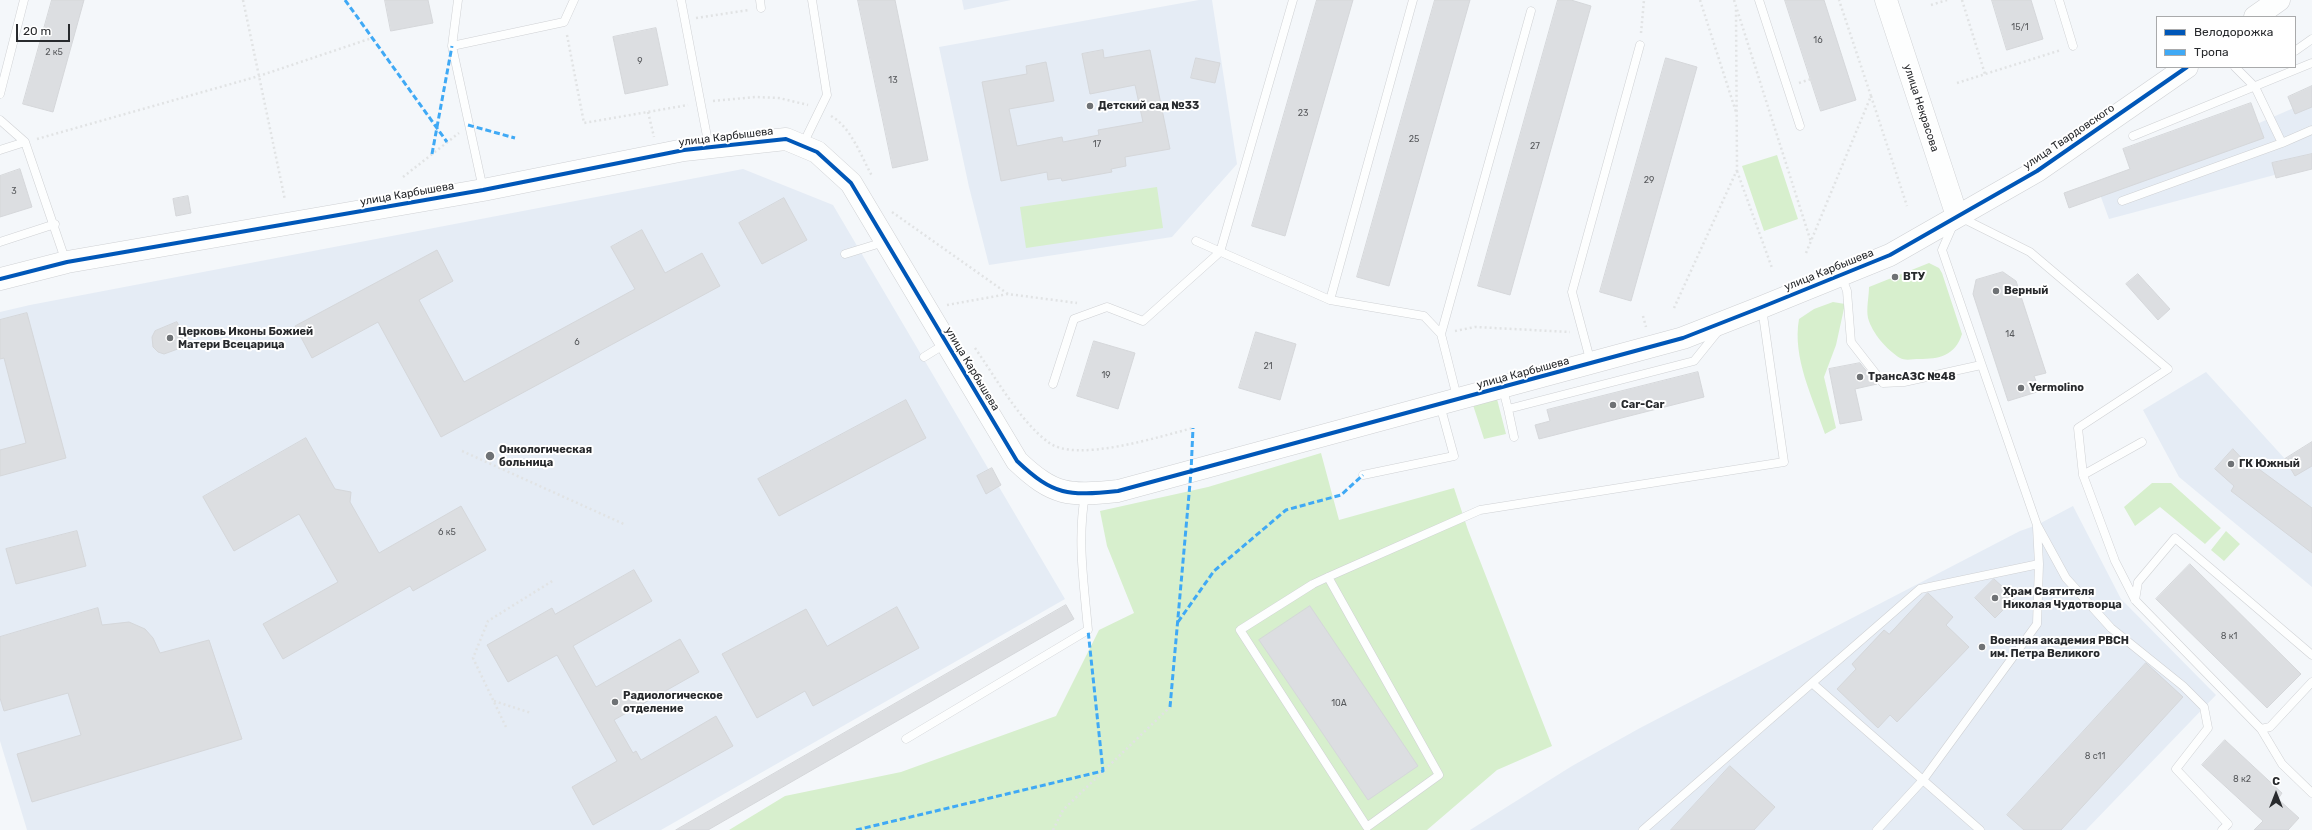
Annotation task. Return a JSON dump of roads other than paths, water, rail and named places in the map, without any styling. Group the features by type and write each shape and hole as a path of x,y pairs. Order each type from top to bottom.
{"street":[{"name":"улица Некрасова","path":"1886,0 1957,216"},
{"path":"2257,16 2279,0"},
{"name":"улица Твардовского","path":"1957,216 2037,171 2186,68"},
{"name":"улица Карбышева","path":"0,279 66,262 483,190 678,152 786,139 817,152 851,183 1017,461 1038,481 1060,491 1085,495 1118,491 1449,403 1683,338 1841,276 1890,255 1957,216"}],"lane":[{"path":"0,94 24,0"},
{"path":"458,0 452,46 483,190"},
{"path":"452,46 564,22 574,0"},
{"path":"681,0 709,148"},
{"path":"802,146 827,95 812,0"},
{"path":"1053,384 1074,319 1107,307 1143,321 1220,252 1293,0"},
{"path":"1330,300 1414,0"},
{"path":"1758,0 1800,126"},
{"path":"2059,0 2073,46"},
{"path":"1363,475 1454,456 1441,334 1531,11"},
{"path":"2296,50 2312,39"},
{"path":"1591,364 1572,292 1640,45"},
{"path":"2133,136 2255,88 2312,63"},
{"path":"2236,68 2255,88 2282,143"},
{"path":"0,120 25,142 55,224 66,262"},
{"path":"2122,201 2282,143 2312,130"},
{"path":"0,150 25,142"},
{"path":"2222,830 2228,824 2176,769 2208,728 2204,707 2184,686 2111,628 2066,578 2037,525 1942,250 1957,216 2030,252 2168,369 2078,428 2083,475 2115,561 2135,600 2261,728 2282,764 2312,793"},
{"path":"0,242 55,224"},
{"path":"845,254 885,241"},
{"path":"1196,241 1330,300 1424,316 1441,334"},
{"path":"1841,276 1847,291 1851,342 1883,383 1904,382 1981,365"},
{"path":"1328,577 1439,775 1367,827 1240,630 1313,584 1328,577 1480,510 1784,462 1762,307"},
{"path":"1508,409 1694,361 1727,321"},
{"path":"924,357 946,344"},
{"path":"1503,388 1514,437"},
{"path":"2083,475 2142,442"},
{"path":"906,739 1088,630 1080,549 1081,517 1085,495"},
{"path":"1877,830 1923,780 2037,624 2037,525"},
{"path":"2135,600 2138,582 2175,538 2312,655"},
{"path":"1643,830 1920,589 2038,564"},
{"path":"2261,728 2270,727 2312,682"},
{"path":"1812,683 1980,830"}],"place":[{"name":"Детский сад №33","path":"1090,106"},
{"name":"ВТУ","path":"1895,277"},
{"name":"Верный","path":"1996,291"},
{"name":"Церковь Иконы Божией Матери Всецарица","path":"170,338"},
{"name":"ТрансАЗС №48","path":"1860,377"},
{"name":"Yermolino","path":"2021,388"},
{"name":"Car-Car","path":"1613,405"},
{"name":"Онкологическая больница","path":"490,456"},
{"name":"ГК Южный","path":"2231,464"},
{"name":"Храм Святителя Николая Чудотворца","path":"1995,598"},
{"name":"Военная академия РВСН им. Петра Великого","path":"1982,647"},
{"name":"Радиологическое отделение","path":"615,702"}]}
